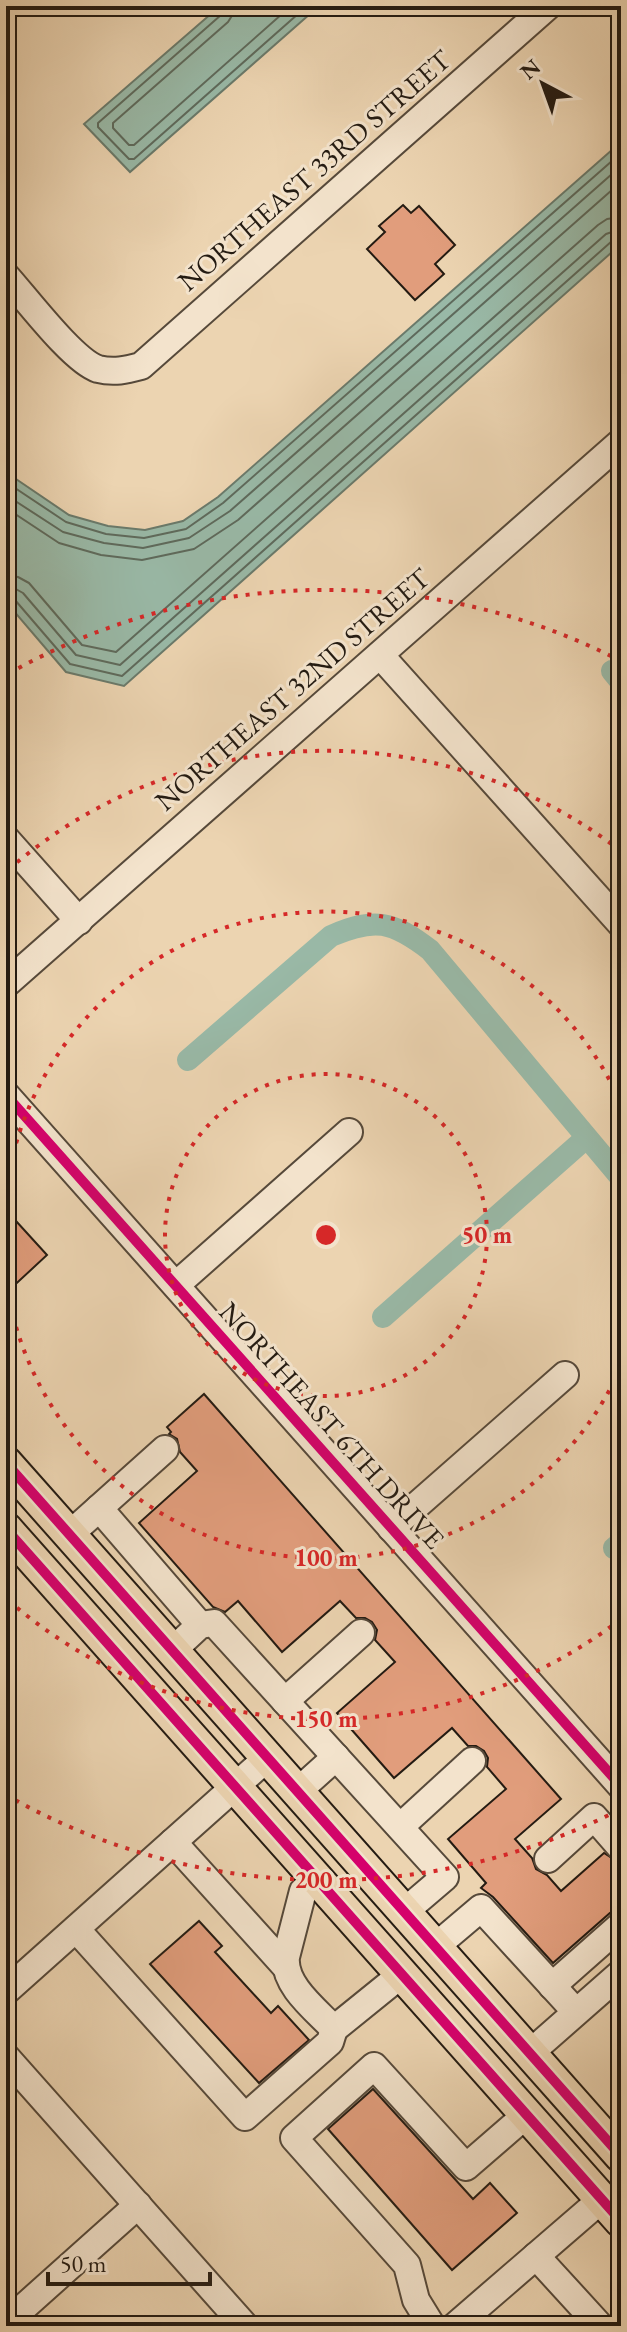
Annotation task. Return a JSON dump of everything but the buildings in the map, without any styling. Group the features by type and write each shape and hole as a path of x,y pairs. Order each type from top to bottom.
{"main road":[{"path":"6,1463 621,2156"},
{"path":"6,1529 611,2210"}],"street":[{"name":"NORTHEAST 33RD STREET","path":"6,276 75,354 95,368 118,372 141,366 548,6"},
{"name":"NORTHEAST 32ND STREET","path":"6,984 621,442"},
{"path":"380,655 621,924"},
{"path":"6,839 79,921"},
{"name":"NORTHEAST 6TH DRIVE","path":"6,1095 391,1528 616,1769"},
{"path":"176,1285 349,1132"},
{"path":"391,1528 565,1375"},
{"path":"69,1535 165,1449"},
{"path":"99,1508 200,1625"},
{"path":"132,1605 160,1581"},
{"path":"172,1651 200,1625 214,1623 445,1877 404,1912"},
{"path":"285,1701 361,1633"},
{"path":"297,1792 336,1757"},
{"path":"6,1991 267,1758"},
{"path":"400,1827 472,1761"},
{"path":"548,1859 594,1817 621,1848"},
{"path":"173,1842 285,1966 295,1986 334,2029"},
{"path":"285,1966 303,1891 318,1879"},
{"path":"435,1947 481,1908 576,2012"},
{"path":"552,1986 621,1925"},
{"path":"76,1929 245,2117 330,2042 334,2029 402,1974"},
{"path":"530,2053 621,1973"},
{"path":"6,2057 245,2326"},
{"path":"432,2326 416,2300 407,2265 294,2138 374,2066 466,2167 526,2115"},
{"path":"6,2323 138,2205"},
{"path":"455,2326 536,2256 611,2210"},
{"path":"536,2256 600,2326"}],"water":[{"path":"220,6 319,6 130,172 84,124"},
{"path":"621,142 621,244 124,686 66,672 6,602 6,478 13,477 69,515 108,526 145,530 183,521 218,497"}],"waterway":[{"path":"612,671 621,682"},
{"path":"188,1060 331,936 360,926 383,925 405,933 430,950 621,1178"},
{"path":"383,1317 586,1138"},
{"path":"614,1548 621,1542"}],"cycle path":[{"path":"6,1095 621,1786"},
{"path":"6,1463 621,2156"},
{"path":"6,1529 621,2221"}]}
